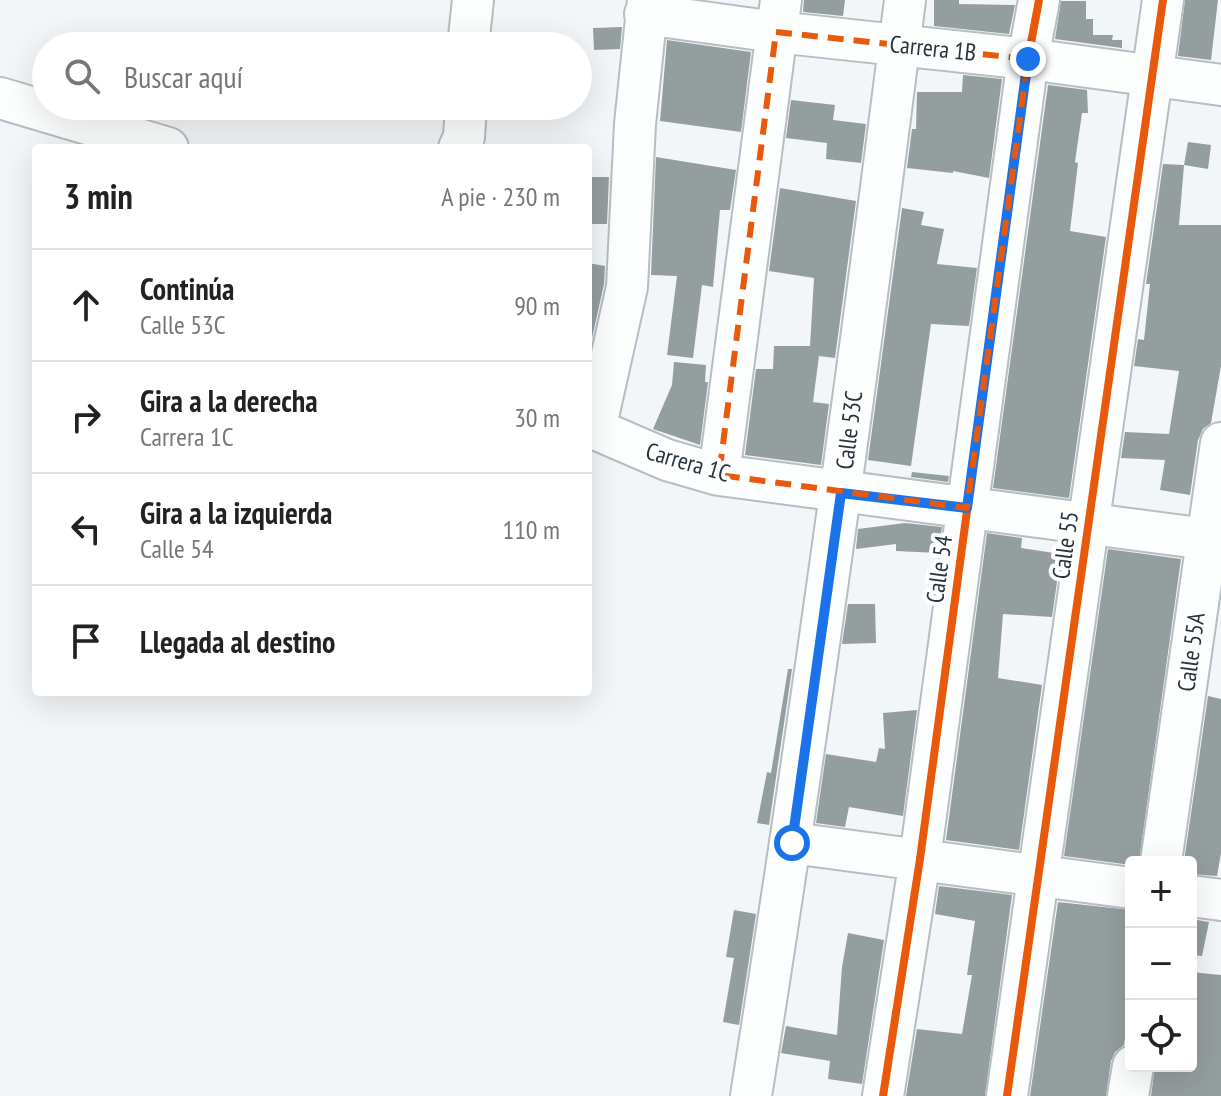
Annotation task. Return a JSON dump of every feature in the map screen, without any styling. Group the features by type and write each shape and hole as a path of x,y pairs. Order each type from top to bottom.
{"street":[{"path":"470,32 473,0"},
{"name":"Calle 53C","path":"751,1096 792,843 905,0"},
{"name":"Calle 54","path":"883,1096 920,859 1028,59 1039,0"},
{"name":"Calle 55","path":"1007,1096 1163,0"},
{"path":"592,424 627,287 635,124 646,7"},
{"name":"Carrera 1B","path":"646,7 779,16 900,44 1221,85"},
{"path":"719,475 779,16"},
{"path":"0,98 32,108"},
{"path":"74,120 155,144"},
{"path":"461,144 465,120"},
{"name":"Carrera 1C","path":"592,428 667,460 719,475 1214,540"},
{"name":"Calle 55A","path":"1162,856 1214,540 1221,443"},
{"path":"792,843 1125,887"},
{"path":"1197,897 1221,900"},
{"path":"1128,1096 1132,1072"}],"highlighted area":[{"path":"776,32 1028,59 967,508 719,475"}],"building":[{"path":"804,0 845,0 843,16 803,12"},
{"path":"934,0 959,0 959,4 1015,5 1009,34 934,26"},
{"path":"1185,0 1218,0 1211,60 1178,56"},
{"path":"1061,1 1086,1 1086,19 1093,19 1093,35 1113,35 1112,40 1122,40 1122,48 1055,39"},
{"path":"622,27 620,49 594,50 593,28"},
{"path":"667,40 751,52 741,132 660,121"},
{"path":"963,75 1002,79 989,178 953,171 907,168 912,129 916,129 917,92 962,92"},
{"path":"1048,85 1087,90 1088,113 1082,113 1070,231 1106,237 1069,498 993,488"},
{"path":"791,100 835,105 833,120 866,124 861,163 826,159 827,143 786,138"},
{"path":"1188,142 1211,145 1208,169 1184,165"},
{"path":"656,157 736,170 730,210 720,210 713,287 702,285 693,358 667,355 677,276 651,275"},
{"path":"1163,164 1184,165 1179,225 1221,225 1221,366 1211,423 1203,429 1198,440 1190,495 1160,490 1165,460 1121,458 1125,432 1169,434 1179,371 1134,366 1138,339 1144,340 1150,284 1146,284"},
{"path":"592,177 609,177 607,224 592,224"},
{"path":"780,188 856,201 835,358 819,356 813,402 829,404 821,465 745,455 756,369 773,369 774,346 810,346 814,278 769,271"},
{"path":"902,208 924,212 921,225 944,229 937,264 977,268 969,326 931,324 911,466 868,460"},
{"path":"592,264 605,266 592,338"},
{"path":"674,362 706,365 705,382 708,382 700,445 653,429 672,385"},
{"path":"912,472 949,476 948,482 911,477"},
{"path":"905,523 942,527 938,553 896,551 896,544 856,549 858,529"},
{"path":"987,533 1022,538 1021,548 1061,554 1052,617 1003,614 998,678 1042,685 1019,850 946,840"},
{"path":"1108,549 1181,559 1140,856 1125,856 1125,864 1064,856"},
{"path":"848,604 875,604 876,643 842,644"},
{"path":"788,669 792,669 769,825 757,823 767,772 771,773"},
{"path":"1208,696 1221,699 1221,853 1217,876 1197,874 1197,856 1185,856"},
{"path":"917,710 903,816 849,807 845,827 816,823 826,754 876,762 879,748 885,749 883,713"},
{"path":"939,886 1012,895 985,1096 906,1096 917,1029 962,1034 972,975 967,975 975,921 935,914"},
{"path":"1058,902 1125,909 1125,1038 1124,1045 1115,1052 1111,1061 1106,1096 1030,1096"},
{"path":"734,910 756,914 739,1025 723,1022 734,958 726,957"},
{"path":"1197,920 1209,922 1202,956 1197,956"},
{"path":"848,933 884,940 862,1084 828,1079 830,1061 781,1053 786,1026 837,1035"},
{"path":"1197,973 1221,975 1221,1096 1151,1096 1154,1072 1197,1072"}],"cycle path":[{"path":"883,1096 920,859 1028,59 1039,0"},
{"path":"1007,1096 1163,0"}],"route":[{"path":"792,843 841,493 967,508 1028,59"}]}
